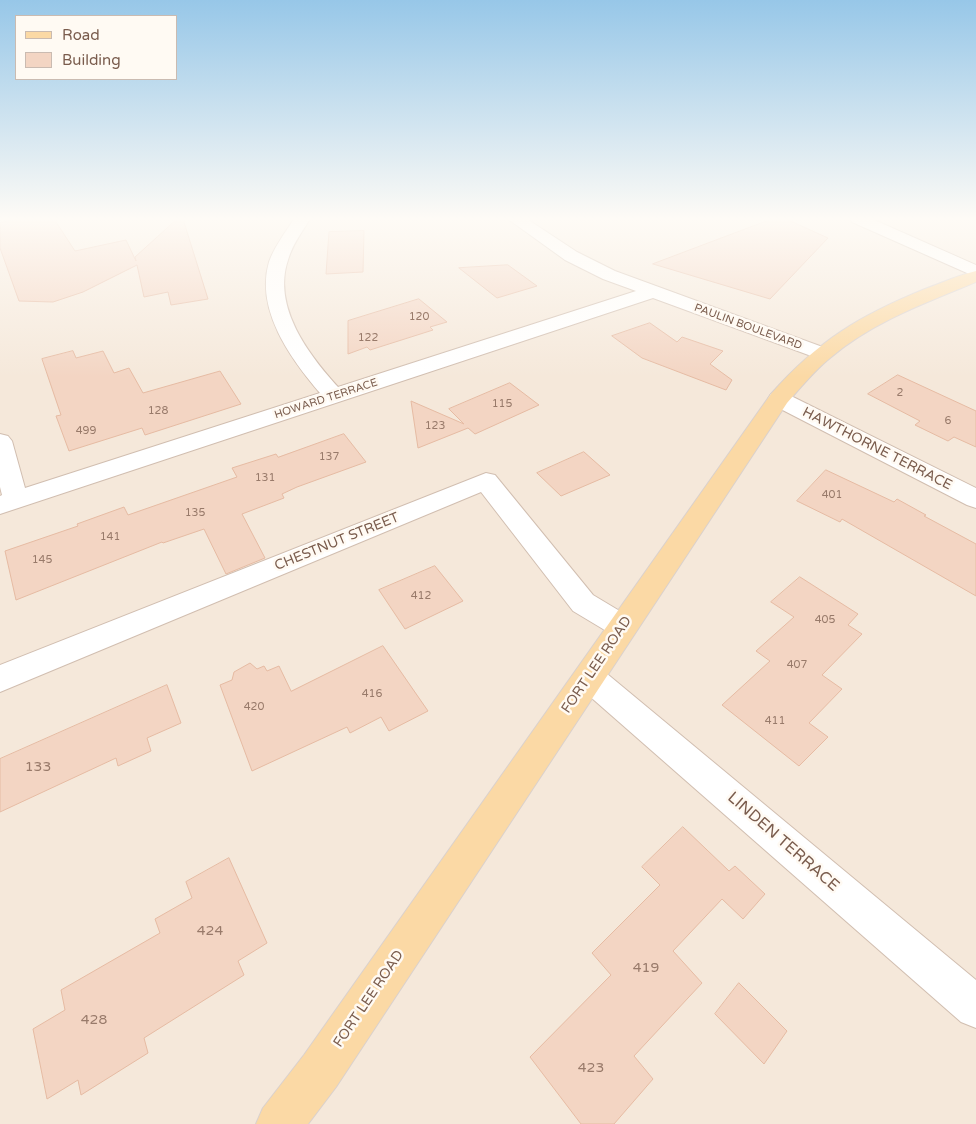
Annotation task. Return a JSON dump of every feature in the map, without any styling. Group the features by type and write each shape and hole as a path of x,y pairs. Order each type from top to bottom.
{"main road":[{"name":"FORT LEE ROAD","path":"279,1124 320,1071 794,379 821,353 850,332 892,309 976,274"}],"street":[{"path":"277,271 277,295 284,322 298,350 334,396"},
{"name":"PAULIN BOULEVARD","path":"602,271 652,292 821,353"},
{"name":"HOWARD TERRACE","path":"8,502 652,292"},
{"name":"HAWTHORNE TERRACE","path":"779,399 976,499"},
{"path":"0,442 8,502"},
{"name":"CHESTNUT STREET","path":"0,679 486,481 583,603 623,627"},
{"name":"LINDEN TERRACE","path":"589,677 976,1007"}],"shaded area":[{"path":"0,271 976,271 976,1124 0,1124"}],"building":[{"path":"8,271 124,271 83,292 53,302 19,301"},
{"path":"138,271 199,271 208,299 171,305 168,292 144,297"},
{"path":"326,271 363,271 363,272 326,274"},
{"path":"463,271 517,271 537,286 497,298"},
{"path":"678,271 796,271 770,299"},
{"path":"419,299 447,322 430,327 433,330 370,350 367,347 348,354 348,321"},
{"path":"650,323 677,342 682,337 723,351 710,364 732,380 726,390 642,358 612,336"},
{"path":"73,351 76,358 103,351 114,373 129,368 143,393 220,371 241,404 145,435 142,428 69,451 56,416 61,415 42,359"},
{"path":"898,375 976,411 976,447 954,437 948,441 915,425 920,421 868,394"},
{"path":"510,383 539,405 475,434 468,428 418,448 411,401 464,424 449,409"},
{"path":"344,434 366,462 297,487 282,494 284,498 242,514 265,558 226,574 204,529 162,542 16,600 5,551 78,526 77,524 124,507 128,515 237,477 232,468 276,454 278,457"},
{"path":"584,452 610,475 561,496 537,473"},
{"path":"826,470 894,502 897,499 976,544 976,596 842,519 840,522 797,501"},
{"path":"435,566 463,601 405,629 379,590"},
{"path":"800,577 858,614 848,625 862,634 822,675 842,689 809,723 828,737 799,766 722,705 770,661 756,651 794,617 771,602"},
{"path":"383,646 428,711 389,731 381,717 350,733 347,727 252,771 220,685 232,680 234,672 250,663 257,669 264,666 267,671 279,666 291,691"},
{"path":"167,685 181,723 147,738 151,751 118,766 116,758 0,812 0,759"},
{"path":"683,827 729,871 735,866 765,894 743,919 722,899 673,951 702,983 634,1056 653,1079 614,1124 581,1124 530,1057 611,975 592,953 660,885 642,867"},
{"path":"229,858 267,943 238,961 244,975 144,1038 148,1053 81,1095 78,1080 47,1099 33,1029 65,1010 61,990 160,933 155,919 192,898 186,882"},
{"path":"739,983 787,1031 764,1064 715,1014"}]}
